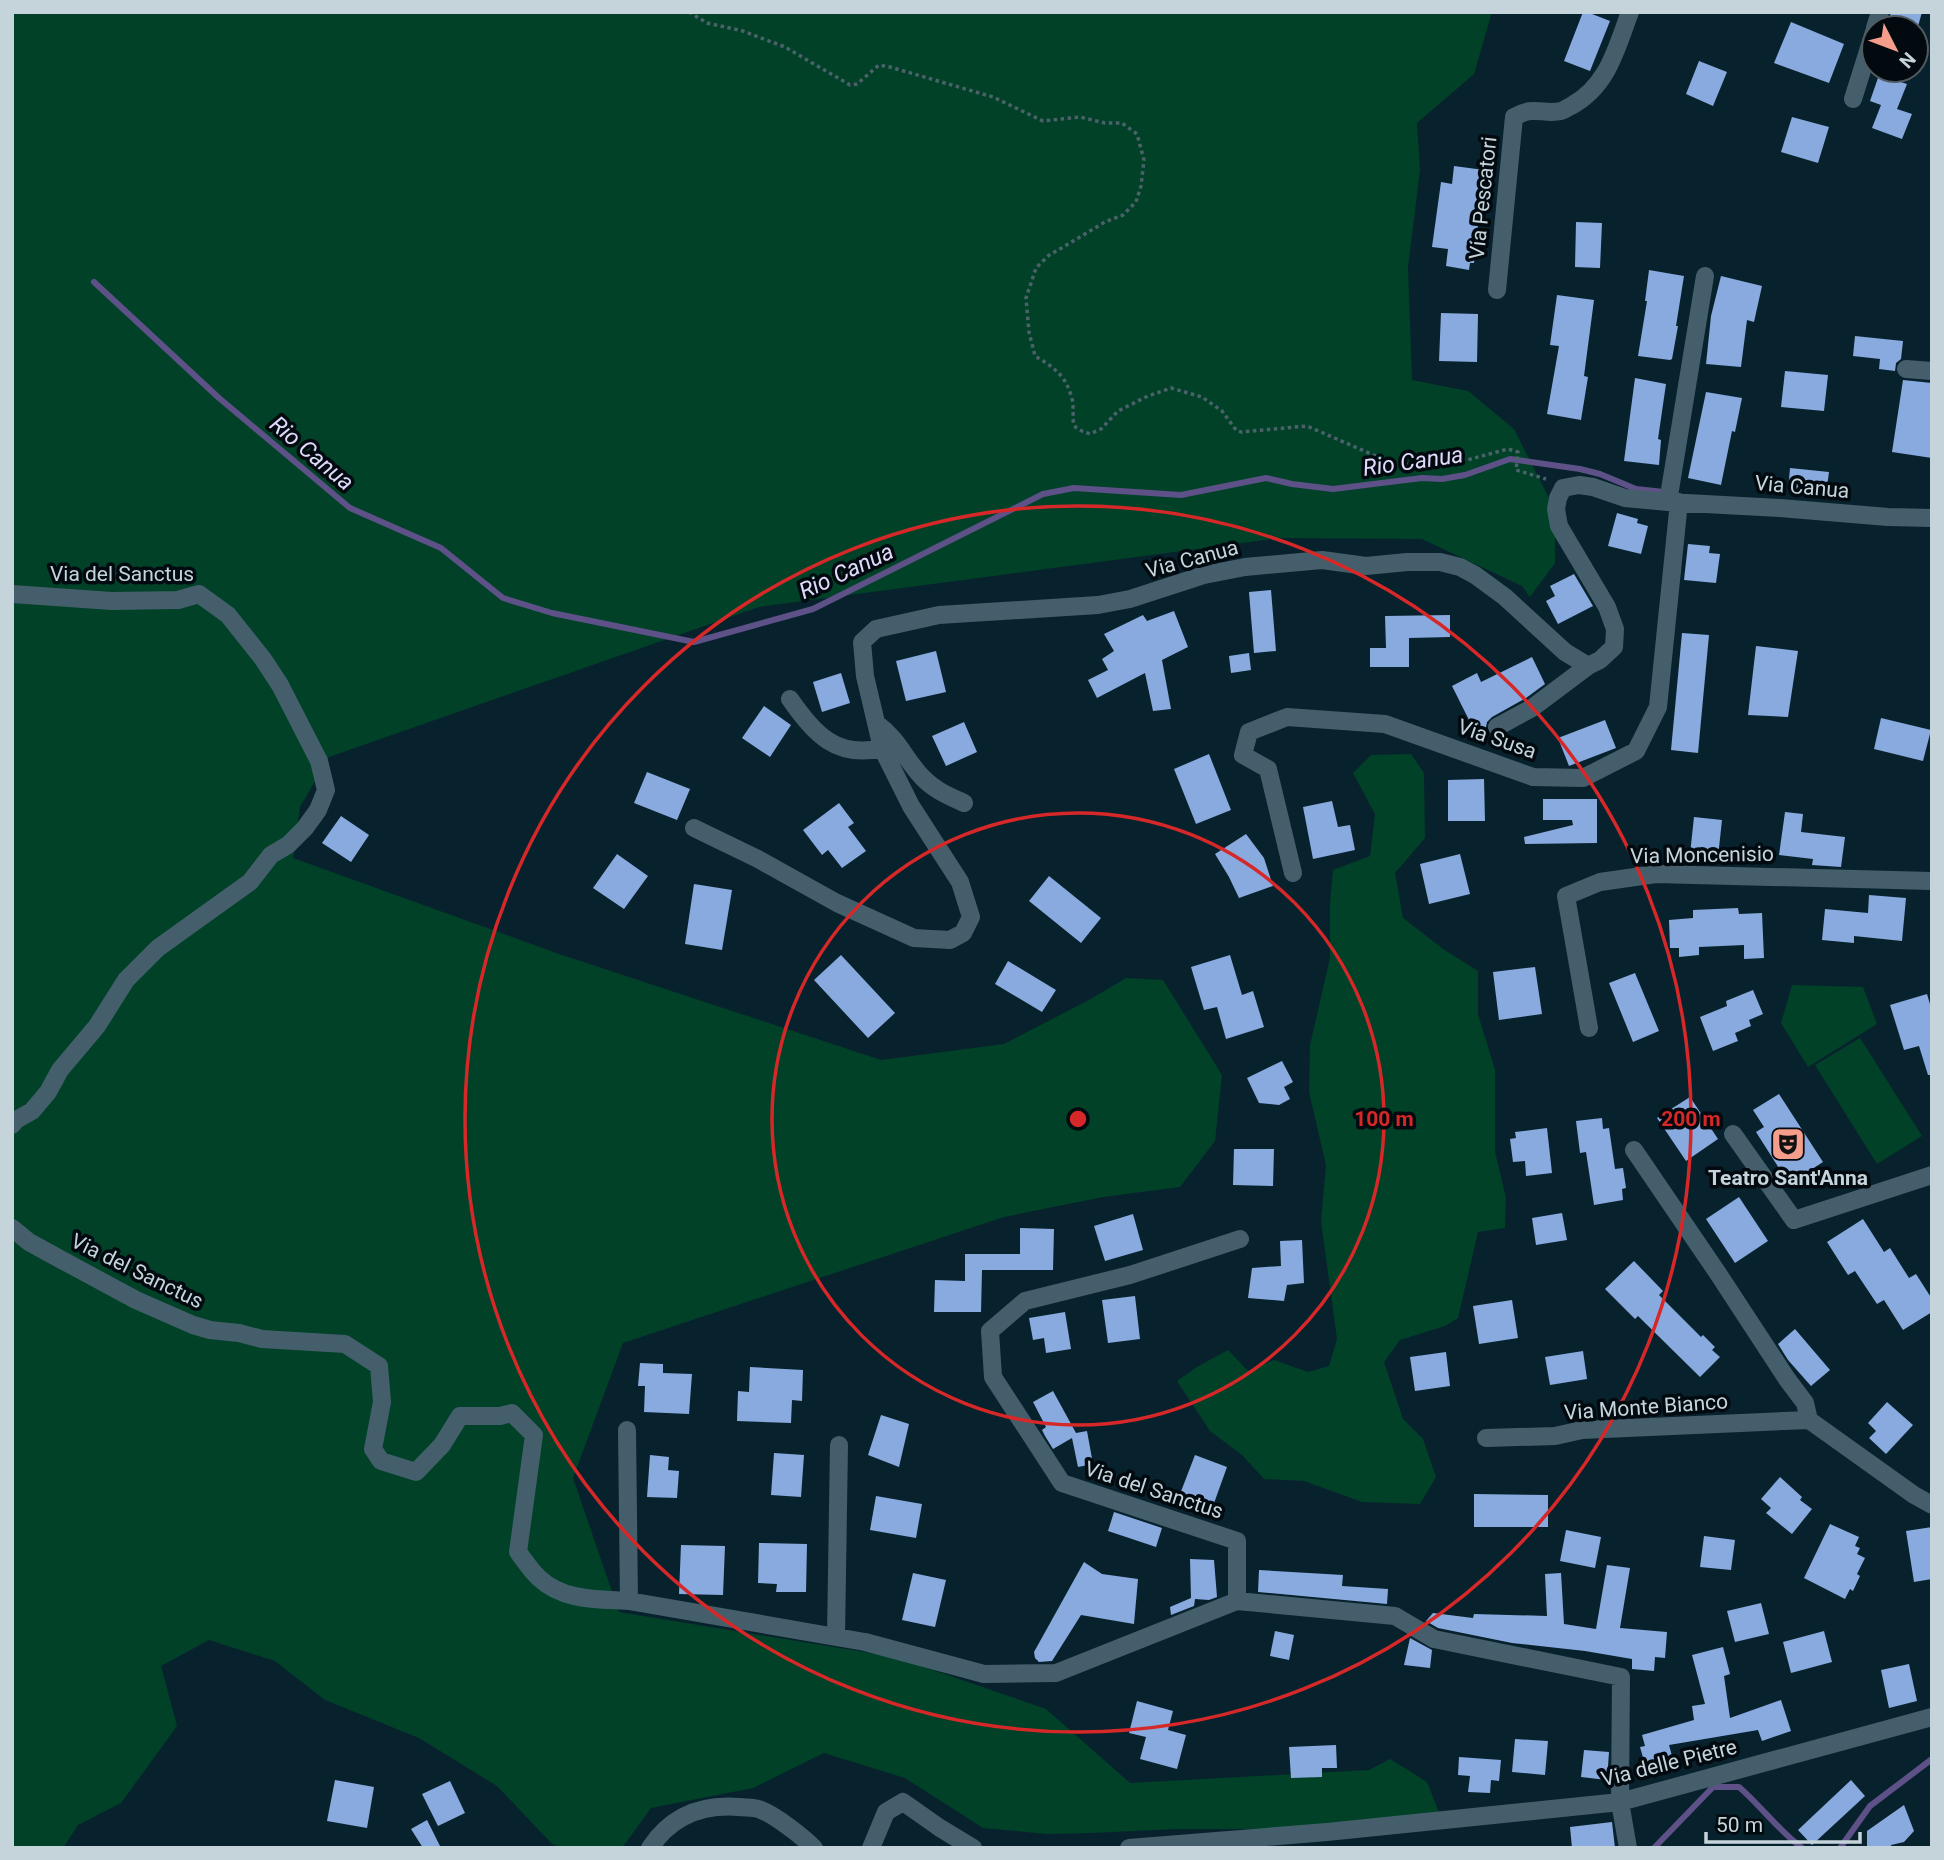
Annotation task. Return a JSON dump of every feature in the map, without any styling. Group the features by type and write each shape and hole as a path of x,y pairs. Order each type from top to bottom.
{"street":[{"name":"Via Pescatori","path":"1497,289 1514,117 1525,110 1561,111 1596,88 1607,71 1630,12"},
{"path":"1853,99 1860,77"},
{"path":"1673,502 1705,276"},
{"path":"1906,369 1932,371"},
{"name":"Via Canua","path":"1563,488 1579,485 1625,498 1673,502 1932,518"},
{"path":"1497,727 1532,708 1614,647 1615,629 1607,607 1559,526 1556,509 1563,488"},
{"name":"Via Susa","path":"1293,873 1268,769 1242,755 1249,732 1287,716 1385,724 1533,777 1583,778 1636,751 1658,707 1673,502"},
{"name":"Via Canua","path":"694,828 758,859 836,903 914,938 950,940 964,933 971,917 960,882 911,806 882,748 865,676 862,642 876,629 939,615 1098,605 1130,599 1204,575 1245,566 1322,560 1366,566 1440,562 1460,567 1475,575 1505,597 1565,652 1588,666"},
{"name":"Via del Sanctus","path":"12,594 112,601 178,600 199,594 228,615 280,685 319,761 326,790 318,810 304,828 288,845 271,855 250,882 158,948 126,980 97,1026 60,1070 48,1092 32,1111 12,1125"},
{"path":"790,699 820,735 836,747 852,751 882,748"},
{"path":"876,723 891,734 922,776 940,792 964,803"},
{"name":"Via Moncenisio","path":"1589,1028 1566,897 1600,882 1656,874 1932,881"},
{"path":"1733,1134 1794,1220 1932,1175"},
{"path":"1634,1150 1805,1403 1809,1420 1932,1505"},
{"name":"Via del Sanctus","path":"12,1228 29,1242 136,1300 193,1325 262,1339 345,1344 379,1366 382,1402 373,1449 381,1461 416,1472 442,1445 460,1416 499,1416 512,1413 534,1434 518,1552 538,1578 555,1591 579,1598 629,1601 865,1642 984,1674 1056,1673 1237,1601 1395,1616 1434,1639 1622,1677 1620,1802"},
{"name":"Via del Sanctus","path":"1237,1601 1237,1541 1062,1483 993,1377 990,1331 1024,1301 1130,1275 1240,1239"},
{"name":"Via Monte Bianco","path":"1486,1438 1555,1436 1582,1430 1809,1420"},
{"path":"627,1430 629,1601"},
{"path":"836,1637 839,1445"},
{"name":"Via delle Pietre","path":"1129,1848 1328,1842 1620,1802 1932,1717"},
{"path":"870,1848 886,1812 903,1802 974,1848"},
{"path":"1620,1802 1627,1845"},
{"path":"650,1848 659,1834 687,1813 720,1805 761,1810 798,1833 814,1848"}],"path":[{"path":"689,12 707,23 743,31 785,47 850,85 857,84 879,65 993,97 1043,121 1080,117 1105,123 1122,122 1137,134 1144,160 1136,202 1124,215 1105,222 1048,256 1036,268 1026,298 1029,332 1035,356 1051,366 1066,383 1073,404 1072,423 1077,430 1090,434 1101,429 1118,411 1171,388 1202,397 1222,411 1236,430 1241,432 1307,426 1394,464 1424,466 1467,460 1508,449 1518,452 1516,470 1548,480 1563,488"}],"green space":[{"path":"12,12 1492,12 1474,74 1417,123 1420,170 1408,267 1412,380 1468,391 1514,429 1555,510 1555,563 1530,597 1522,586 1422,539 1280,538 759,607 329,757 300,807 293,858 559,954 881,1060 1004,1044 1126,978 1163,980 1222,1075 1215,1141 1180,1187 1103,1197 1004,1217 623,1343 573,1478 619,1612 895,1657 1046,1709 1130,1783 1369,1770 1390,1759 1427,1782 1440,1815 1287,1829 1177,1829 1047,1834 983,1828 905,1778 824,1753 753,1788 651,1808 622,1848 561,1848 552,1844 497,1786 419,1738 325,1700 275,1661 209,1640 161,1666 177,1726 121,1803 78,1825 63,1848 12,1848"},
{"path":"1411,754 1424,773 1425,838 1395,873 1403,918 1443,949 1478,971 1478,1014 1495,1070 1495,1152 1506,1198 1505,1228 1478,1232 1458,1318 1445,1326 1400,1340 1384,1362 1403,1419 1423,1439 1436,1477 1420,1504 1362,1502 1304,1481 1264,1479 1242,1455 1210,1431 1177,1381 1228,1350 1248,1371 1274,1360 1308,1372 1329,1366 1337,1339 1321,1221 1326,1165 1309,1092 1310,1045 1330,958 1333,870 1370,856 1375,814 1353,773 1371,755"},
{"path":"1792,985 1863,987 1877,1024 1808,1067 1781,1023"},
{"path":"1860,1038 1922,1136 1877,1164 1815,1065"}],"building":[{"path":"1583,12 1610,21 1590,71 1564,61"},
{"path":"1891,12 1922,12 1921,14"},
{"path":"1791,22 1844,44 1829,83 1774,63"},
{"path":"1699,61 1727,72 1713,106 1686,94"},
{"path":"1876,84 1907,84 1897,109 1912,114 1902,139 1872,128 1881,105 1870,101"},
{"path":"1792,117 1829,127 1818,163 1781,152"},
{"path":"1454,166 1484,170 1474,263 1470,263 1469,270 1446,266 1448,249 1432,247 1441,182 1452,184"},
{"path":"1576,222 1602,223 1600,268 1575,267"},
{"path":"1649,270 1684,276 1678,326 1670,360 1638,356"},
{"path":"1721,276 1762,286 1754,322 1747,320 1741,367 1706,364 1711,316"},
{"path":"1557,295 1594,300 1584,376 1588,377 1581,420 1547,414 1559,346 1550,345"},
{"path":"1441,313 1478,314 1477,362 1439,361"},
{"path":"1855,336 1903,341 1901,359 1896,363 1895,371 1879,369 1880,359 1853,356"},
{"path":"1785,371 1828,375 1824,411 1781,407"},
{"path":"1635,378 1666,384 1658,439 1661,440 1659,465 1624,461"},
{"path":"1903,380 1932,383 1932,458 1892,452"},
{"path":"1706,392 1742,398 1721,485 1688,478"},
{"path":"1790,468 1829,472 1826,495 1788,491"},
{"path":"1617,513 1638,519 1637,523 1648,526 1641,554 1608,546"},
{"path":"1688,544 1710,546 1709,553 1720,554 1716,583 1684,580"},
{"path":"1574,574 1593,606 1558,624 1546,601 1555,596 1550,586"},
{"path":"1271,590 1276,651 1254,653 1249,592"},
{"path":"1174,611 1188,647 1162,660 1171,709 1153,711 1145,673 1097,698 1088,680 1108,670 1102,659 1114,651 1104,634 1143,615 1147,621"},
{"path":"1450,615 1450,637 1409,638 1409,667 1370,667 1370,648 1386,648 1385,616"},
{"path":"1682,633 1709,635 1698,753 1671,750"},
{"path":"1756,646 1798,651 1788,717 1748,715"},
{"path":"936,651 946,692 906,701 896,661"},
{"path":"1249,653 1251,670 1231,673 1229,656"},
{"path":"1532,657 1545,684 1492,717 1486,727 1475,732 1452,686 1477,673 1481,682"},
{"path":"841,673 850,703 822,712 813,682"},
{"path":"764,706 791,725 770,757 742,738"},
{"path":"1881,718 1931,730 1923,761 1874,749"},
{"path":"1605,720 1616,748 1569,766 1558,738"},
{"path":"964,722 977,752 946,766 932,736"},
{"path":"1209,754 1231,810 1196,824 1174,769"},
{"path":"647,772 690,789 677,820 634,803"},
{"path":"1484,779 1485,821 1448,821 1448,780"},
{"path":"1543,799 1597,799 1597,843 1525,844 1524,837 1573,825 1572,820 1543,820"},
{"path":"1332,801 1338,827 1350,825 1355,850 1313,859 1303,807"},
{"path":"839,803 854,823 848,827 866,851 842,868 828,850 822,855 803,830"},
{"path":"1785,812 1803,814 1801,832 1845,837 1841,867 1812,865 1813,859 1779,855"},
{"path":"341,816 369,835 351,862 322,843"},
{"path":"1694,817 1722,820 1718,857 1690,854"},
{"path":"1246,834 1264,858 1273,886 1239,898 1215,854"},
{"path":"617,854 648,876 624,909 593,888"},
{"path":"1460,854 1470,894 1429,904 1420,864"},
{"path":"1049,876 1101,918 1081,943 1029,901"},
{"path":"694,884 732,890 722,950 685,944"},
{"path":"1869,895 1906,898 1902,941 1854,936 1854,943 1822,940 1825,909 1868,913"},
{"path":"1738,908 1739,914 1762,913 1764,958 1744,959 1744,945 1699,947 1699,955 1679,957 1679,948 1670,948 1669,920 1693,918 1693,910"},
{"path":"841,955 895,1013 868,1038 814,980"},
{"path":"1230,955 1242,995 1253,991 1264,1027 1226,1039 1217,1007 1204,1010 1191,967"},
{"path":"1008,961 1056,990 1042,1012 995,984"},
{"path":"1535,967 1542,1014 1499,1020 1493,972"},
{"path":"1635,973 1659,1031 1633,1042 1609,983"},
{"path":"1753,990 1763,1014 1749,1020 1751,1026 1735,1033 1738,1041 1713,1051 1700,1017 1727,1006 1726,1001"},
{"path":"1927,994 1932,1011 1932,1075 1928,1075 1919,1046 1904,1050 1890,1005"},
{"path":"1282,1061 1293,1082 1284,1087 1290,1099 1279,1105 1259,1103 1247,1078"},
{"path":"1779,1094 1823,1162 1789,1184 1756,1132 1764,1127 1753,1110"},
{"path":"1690,1097 1718,1139 1686,1161 1657,1118"},
{"path":"1602,1118 1603,1129 1609,1128 1615,1169 1623,1168 1626,1188 1622,1189 1623,1200 1594,1205 1586,1152 1580,1153 1576,1121"},
{"path":"1547,1128 1552,1173 1526,1176 1525,1161 1513,1162 1510,1139 1516,1138 1515,1132"},
{"path":"1234,1149 1274,1149 1273,1186 1233,1185"},
{"path":"1739,1197 1768,1241 1735,1263 1706,1219"},
{"path":"1562,1213 1567,1240 1536,1245 1532,1218"},
{"path":"1133,1214 1143,1250 1105,1261 1094,1226"},
{"path":"1863,1219 1884,1252 1890,1248 1909,1278 1916,1274 1932,1299 1932,1312 1903,1330 1884,1300 1877,1304 1855,1271 1848,1275 1827,1242"},
{"path":"1020,1228 1054,1229 1053,1270 982,1270 981,1312 934,1312 935,1280 965,1281 965,1254 1020,1254"},
{"path":"1302,1240 1304,1283 1287,1285 1284,1301 1248,1298 1252,1268 1281,1266 1280,1241"},
{"path":"1634,1261 1663,1291 1659,1295 1701,1337 1703,1335 1715,1347 1712,1350 1720,1357 1700,1377 1638,1316 1635,1319 1605,1289"},
{"path":"1135,1296 1140,1339 1108,1343 1102,1300"},
{"path":"1512,1300 1518,1338 1479,1344 1473,1306"},
{"path":"1065,1312 1071,1349 1046,1353 1044,1338 1033,1340 1029,1318"},
{"path":"1795,1329 1830,1370 1811,1386 1778,1344"},
{"path":"1583,1351 1587,1379 1550,1385 1545,1357"},
{"path":"1446,1352 1450,1386 1415,1391 1410,1357"},
{"path":"640,1363 663,1364 663,1373 692,1374 689,1414 644,1412 645,1386 638,1386"},
{"path":"750,1367 803,1370 802,1401 792,1400 791,1423 737,1421 738,1391 749,1392"},
{"path":"1053,1391 1076,1433 1087,1431 1093,1464 1078,1467 1072,1438 1053,1449 1045,1436 1042,1430 1046,1427 1033,1402"},
{"path":"1887,1402 1913,1425 1886,1454 1869,1438 1876,1431 1868,1423"},
{"path":"881,1415 909,1424 899,1467 868,1455"},
{"path":"774,1453 804,1455 801,1497 771,1495"},
{"path":"650,1455 669,1457 668,1470 679,1471 677,1498 647,1497"},
{"path":"1195,1455 1227,1467 1213,1506 1180,1494"},
{"path":"1780,1477 1802,1497 1800,1500 1812,1509 1792,1534 1766,1513 1771,1508 1761,1499"},
{"path":"1474,1494 1548,1495 1548,1527 1474,1527"},
{"path":"876,1496 922,1504 916,1538 870,1530"},
{"path":"1114,1512 1162,1528 1156,1547 1108,1531"},
{"path":"1830,1524 1859,1537 1855,1546 1860,1548 1857,1554 1865,1558 1853,1591 1850,1589 1845,1599 1804,1578"},
{"path":"1932,1527 1932,1579 1914,1582 1906,1531"},
{"path":"1566,1530 1601,1537 1595,1568 1560,1561"},
{"path":"1704,1536 1735,1540 1731,1570 1700,1567"},
{"path":"759,1543 807,1544 806,1592 776,1592 777,1584 758,1583"},
{"path":"681,1545 725,1546 723,1595 679,1594"},
{"path":"1190,1559 1214,1560 1217,1597 1209,1600 1195,1599 1194,1606 1171,1615 1170,1607 1191,1598"},
{"path":"1084,1562 1102,1574 1138,1579 1134,1624 1081,1615 1052,1661 1039,1662 1034,1652"},
{"path":"1607,1565 1630,1568 1620,1628 1667,1632 1665,1658 1655,1657 1654,1671 1632,1669 1632,1659 1512,1643 1438,1628 1426,1621 1433,1613 1473,1618 1474,1614 1547,1616 1545,1574 1561,1573 1564,1624 1596,1629"},
{"path":"1259,1570 1343,1575 1342,1586 1388,1589 1387,1604 1258,1592"},
{"path":"913,1573 946,1580 935,1627 902,1620"},
{"path":"1761,1603 1769,1634 1735,1642 1727,1611"},
{"path":"1275,1631 1294,1635 1289,1660 1270,1656"},
{"path":"1824,1631 1832,1662 1791,1673 1783,1642"},
{"path":"1410,1638 1432,1650 1430,1668 1404,1665"},
{"path":"1723,1647 1730,1674 1724,1676 1730,1718 1781,1700 1791,1731 1762,1741 1758,1730 1669,1745 1675,1767 1648,1775 1640,1747 1645,1746 1642,1735 1694,1720 1692,1706 1705,1704 1692,1655"},
{"path":"1909,1664 1917,1701 1889,1708 1881,1670"},
{"path":"1137,1701 1173,1711 1168,1730 1186,1735 1177,1769 1140,1759 1146,1737 1129,1733"},
{"path":"1515,1739 1548,1741 1545,1775 1512,1772"},
{"path":"1336,1745 1337,1768 1322,1768 1322,1777 1291,1778 1289,1747"},
{"path":"1584,1750 1609,1752 1607,1780 1581,1777"},
{"path":"1459,1757 1501,1760 1499,1781 1491,1780 1490,1793 1468,1792 1470,1776 1458,1775"},
{"path":"335,1780 374,1787 367,1828 327,1821"},
{"path":"1851,1780 1865,1796 1812,1845 1798,1830"},
{"path":"450,1781 465,1813 438,1826 422,1794"},
{"path":"1904,1805 1914,1831 1904,1842 1891,1845 1892,1848 1867,1848 1867,1831"},
{"path":"427,1820 441,1848 423,1848 411,1829"},
{"path":"1612,1822 1615,1848 1572,1848 1570,1827"}],"waterway":[{"name":"Rio Canua","path":"94,282 219,398 350,508 441,548 503,598 552,613 694,642 813,609 1043,494 1074,488 1181,495 1266,478 1333,489 1422,478 1442,479 1465,475 1510,459 1580,469 1636,489 1664,492"},
{"path":"1840,1848 1870,1806 1932,1759"},
{"path":"1654,1848 1713,1787 1739,1787 1802,1848"}],"place":[{"name":"Teatro Sant'Anna","path":"1788,1144"}]}
